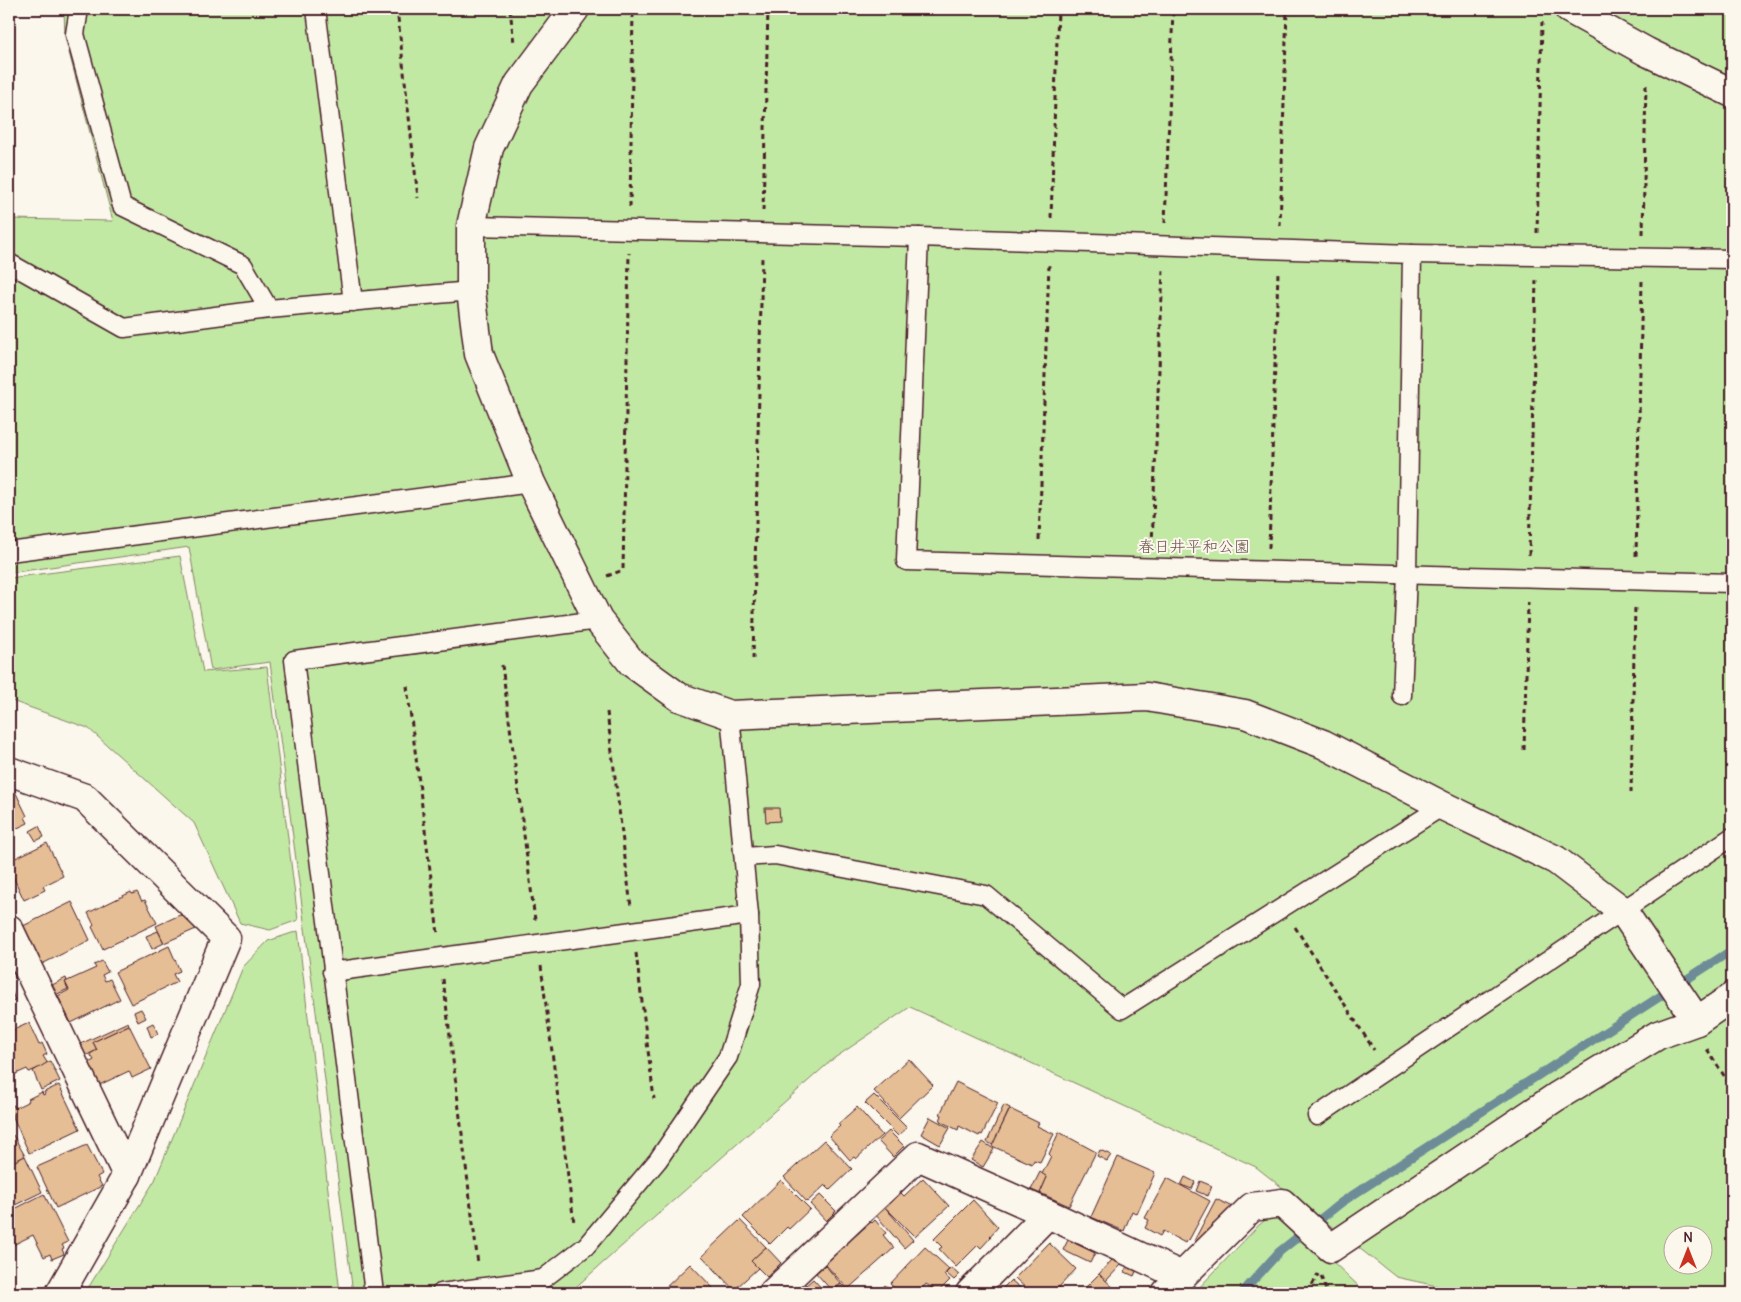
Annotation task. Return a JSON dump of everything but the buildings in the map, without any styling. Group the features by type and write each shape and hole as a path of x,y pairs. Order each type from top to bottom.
{"street":[{"path":"575,9 518,84 490,148 471,226 471,291 479,354 531,483 598,620 632,663 679,697 730,715 1147,697 1245,714 1323,744 1443,806 1556,860 1623,912 1700,1033"},
{"path":"1569,9 1647,52 1732,93"},
{"path":"9,772 86,798 226,938 128,1175 60,1293"},
{"path":"9,929 128,1175"},
{"path":"773,1293 918,1156 1048,1214 1174,1285 1252,1207 1282,1203 1331,1248 1556,1097 1658,1035 1700,1033 1732,997"},
{"path":"970,1293 1048,1214"}],"lane":[{"path":"79,9 75,34 122,206 243,265 269,310"},
{"path":"316,9 353,302"},
{"path":"471,226 919,237 1412,254 1732,260"},
{"path":"919,237 906,561 1732,583"},
{"path":"1402,696 1407,574 1412,254"},
{"path":"9,263 124,328 269,310 471,291"},
{"path":"9,552 531,483"},
{"path":"374,1293 294,660 598,620"},
{"path":"441,1293 543,1279 586,1246 658,1160 728,1057 751,984 749,915 730,715"},
{"path":"744,857 775,855 986,895 1122,1009 1443,806"},
{"path":"1317,1116 1732,837"},
{"path":"332,972 749,915"}],"path":[{"path":"397,9 418,198"},
{"path":"581,586 623,570 633,9"},
{"path":"753,659 768,9"},
{"path":"1038,564 1058,9"},
{"path":"1151,567 1173,9"},
{"path":"1268,570 1287,9"},
{"path":"1524,750 1542,19"},
{"path":"1630,793 1647,52"},
{"path":"407,686 481,1288"},
{"path":"1282,908 1386,1070"},
{"path":"1700,1033 1732,1088"},
{"path":"1319,1270 1327,1293"}],"green space":[{"name":"春日井平和公園","path":"64,9 1732,9 1732,1293 1469,1293 1396,1277 1256,1167 910,1007 833,1059 569,1293 353,1293 270,662 211,670 189,547 9,573 9,219 113,221 65,37"},
{"path":"180,556 203,672 267,667 298,920 270,930 240,923 194,823 88,728 9,700 9,578"},
{"path":"298,931 340,1293 85,1293 155,1180 243,967 268,941"},
{"path":"1278,1210 1366,1293 1194,1293 1259,1225"}],"waterway":[{"path":"1242,1293 1279,1252 1342,1202 1732,950"}]}
